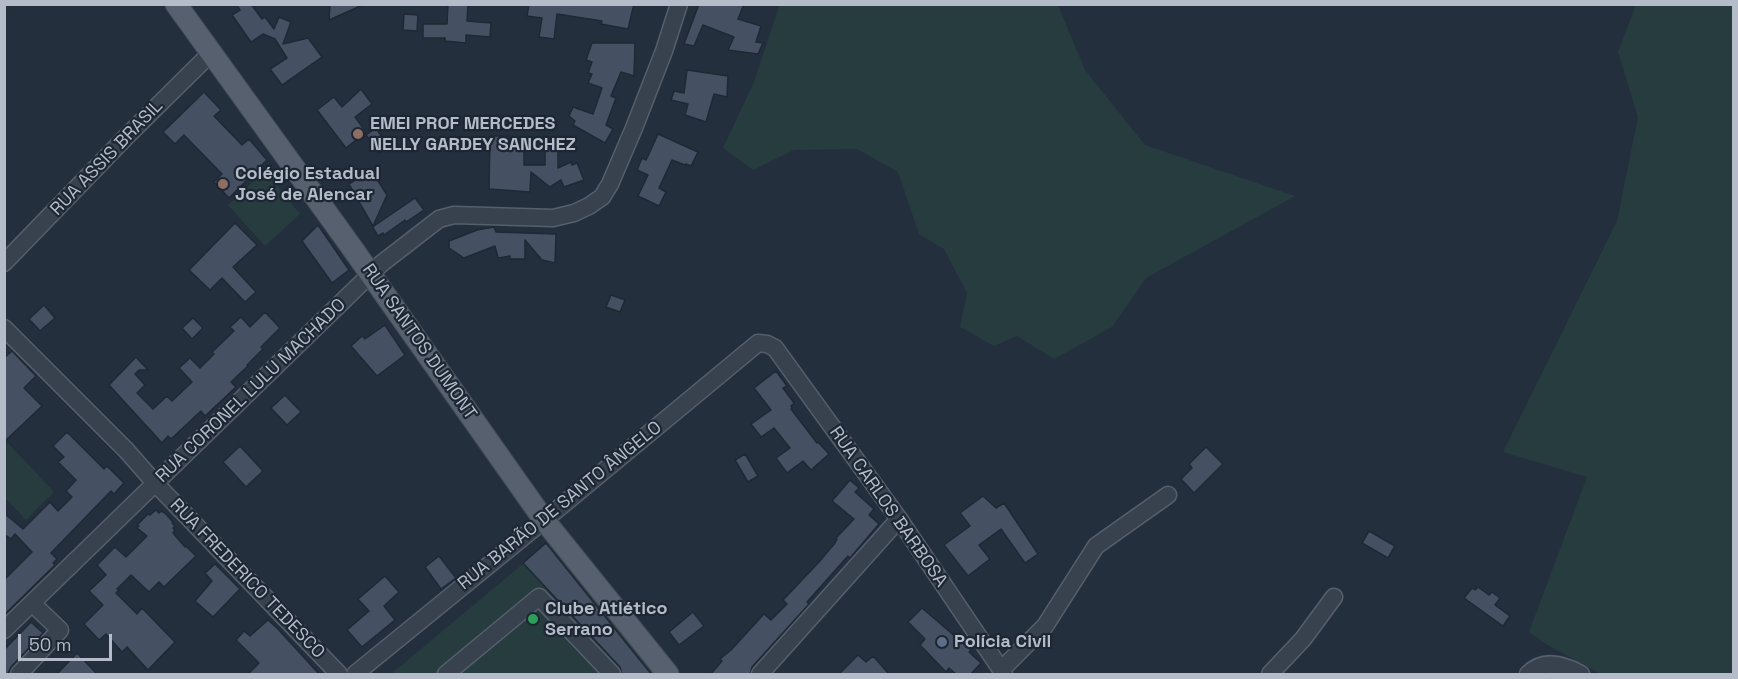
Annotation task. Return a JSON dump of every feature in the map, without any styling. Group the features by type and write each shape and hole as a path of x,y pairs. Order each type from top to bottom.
{"main road":[{"name":"RUA SANTOS DUMONT","path":"176,4 544,520 668,675"}],"street":[{"name":"RUA CORONEL LULU MACHADO","path":"4,630 370,274 439,219 454,214 553,218 574,213 602,197 610,184 664,51 679,4"},
{"name":"RUA ASSIS BRASIL","path":"4,263 210,54"},
{"name":"RUA FREDERICO TEDESCO","path":"4,328 126,450 339,675"},
{"name":"RUA BARÃO DE SANTO ÂNGELO","path":"355,675 758,343 767,344"},
{"name":"RUA CARLOS BARBOSA","path":"767,344 775,348 899,519 999,672"},
{"path":"999,672 1045,626 1096,546 1168,495"},
{"path":"760,675 899,519"},
{"path":"446,675 539,597 612,675"},
{"path":"1270,675 1303,639 1334,597"},
{"path":"19,675 60,630 32,603"},
{"path":"1528,675 1535,667 1551,663 1581,675"}],"green space":[{"path":"780,4 1058,5 1085,70 1145,145 1295,196 1146,278 1112,327 1054,359 1017,336 994,346 960,327 967,293 944,249 919,234 898,172 857,149 794,150 753,170 723,148 754,82"},
{"path":"1636,5 1733,5 1733,674 1601,674 1529,632 1587,477 1503,452 1617,221 1638,117 1618,52"},
{"path":"265,170 300,214 265,246 228,205"},
{"path":"8,443 54,492 26,520 5,498 5,446"},
{"name":"Clube Atlético Serrano","path":"548,543 654,674 391,674"}],"building":[{"path":"236,4 251,4 262,19 265,17 274,29 279,17 291,22 283,44 308,38 322,57 282,85 270,69 287,58 275,39 263,34 251,42 232,15 240,10"},
{"path":"330,4 365,4 329,20"},
{"path":"448,4 468,4 467,21 491,23 490,37 466,35 466,43 445,41 445,38 423,38 423,24 447,24"},
{"path":"529,4 634,4 628,29 601,24 602,21 557,14 554,39 539,37 542,18 527,16"},
{"path":"699,4 744,4 738,19 761,26 756,42 763,43 758,54 728,50 734,37 703,25 694,46 684,44"},
{"path":"404,14 418,15 417,31 403,30"},
{"path":"592,43 635,43 634,76 621,72 611,96 616,98 606,125 613,129 605,143 573,125 575,121 569,116 573,107 593,114 602,88 588,83 592,74 588,73 592,62 586,60"},
{"path":"687,70 728,76 727,97 714,94 706,122 685,115 688,104 671,100 674,91 684,93"},
{"path":"361,89 372,104 355,117 366,132 346,148 317,110 334,97 342,107"},
{"path":"204,92 221,110 214,116 242,145 249,139 267,160 229,198 214,182 222,174 184,135 175,144 163,132"},
{"path":"376,128 388,146 379,153 366,135"},
{"path":"658,134 698,152 691,166 672,160 659,188 666,192 659,206 638,196 648,175 637,170 642,158 646,160"},
{"path":"490,136 509,136 509,148 524,148 524,165 545,165 545,138 558,138 558,168 571,162 572,165 577,163 584,180 564,187 561,180 550,187 531,172 530,192 489,189"},
{"path":"371,170 387,195 373,226 349,184"},
{"path":"415,198 424,210 384,235 383,233 378,236 374,226"},
{"path":"235,223 257,245 233,267 256,292 245,302 222,278 210,290 189,270"},
{"path":"318,225 349,270 332,283 302,241"},
{"path":"494,227 496,232 556,234 555,263 542,260 525,240 525,259 510,259 510,256 498,258 495,246 464,258 449,248 449,241 477,230"},
{"path":"611,295 625,300 620,312 606,307"},
{"path":"44,305 55,318 40,331 29,319"},
{"path":"265,312 280,328 261,347 263,349 248,366 231,382 236,387 205,416 201,411 171,439 168,436 162,443 109,385 136,357 148,370 139,370 135,374 145,385 137,393 153,409 167,396 172,401 192,382 179,368 190,358 200,368 214,354 212,352 234,331 230,327 241,317 250,327"},
{"path":"193,318 203,328 192,339 182,328"},
{"path":"385,325 405,355 377,376 351,346 362,336 365,339"},
{"path":"12,351 36,376 24,388 42,406 4,442 4,358"},
{"path":"776,371 787,386 783,388 794,403 791,409 817,443 829,454 811,470 803,461 787,473 776,458 790,448 774,428 761,437 751,424 771,410 754,388"},
{"path":"285,395 301,412 287,425 271,408"},
{"path":"67,432 104,469 107,466 124,483 114,494 111,491 51,553 57,559 53,563 55,565 4,615 4,580 32,552 15,534 11,539 4,534 4,513 23,529 50,502 58,511 72,497 66,491 76,480 58,462 64,457 53,446"},
{"path":"240,446 263,471 246,487 223,462"},
{"path":"1206,447 1223,464 1194,493 1181,479 1192,468 1189,464"},
{"path":"745,454 758,476 748,482 735,460"},
{"path":"850,480 859,488 855,492 874,509 869,515 879,524 807,602 809,604 752,667 750,675 710,675 722,661 720,659 764,614 771,620 787,604 783,600 819,562 835,543 836,538 854,519 832,501"},
{"path":"983,496 996,508 1004,503 1038,554 1025,563 1001,529 979,545 990,559 968,576 944,545 970,526 960,513"},
{"path":"156,510 159,513 161,511 165,513 173,522 175,530 173,533 196,556 164,587 159,582 149,592 131,575 117,589 119,590 116,593 137,614 142,608 175,642 148,670 127,647 122,652 106,634 99,640 84,624 103,605 89,591 106,575 97,565 115,547 126,557 147,536 137,528 139,526 137,525 148,514"},
{"path":"1369,531 1395,546 1388,558 1362,543"},
{"path":"546,543 652,675 622,675 620,667 523,563"},
{"path":"439,556 456,578 441,589 425,567"},
{"path":"215,564 240,589 213,617 195,601 212,581 205,573"},
{"path":"385,576 399,592 384,606 395,620 362,647 347,630 369,611 358,599"},
{"path":"1478,587 1489,595 1492,592 1500,598 1495,605 1510,616 1503,626 1464,598 1472,588 1475,590"},
{"name":"Polícia Civil","path":"922,608 971,650 969,652 981,663 970,675 957,675 949,668 946,672 920,645 925,639 908,622"},
{"path":"693,612 704,626 679,645 669,632"},
{"path":"268,620 320,675 247,675 259,663 236,640 244,631 250,636"},
{"path":"31,622 43,633 11,667 7,675 4,675 4,650"},
{"path":"77,653 98,675 56,675"},
{"path":"858,655 866,662 873,656 890,675 838,675"}],"place":[{"name":"EMEI PROF MERCEDES NELLY GARDEY SANCHEZ","path":"358,134"},
{"name":"Colégio Estadual José de Alencar","path":"223,184"},
{"name":"Clube Atlético Serrano","path":"533,619"},
{"name":"Polícia Civil","path":"942,642"}]}
